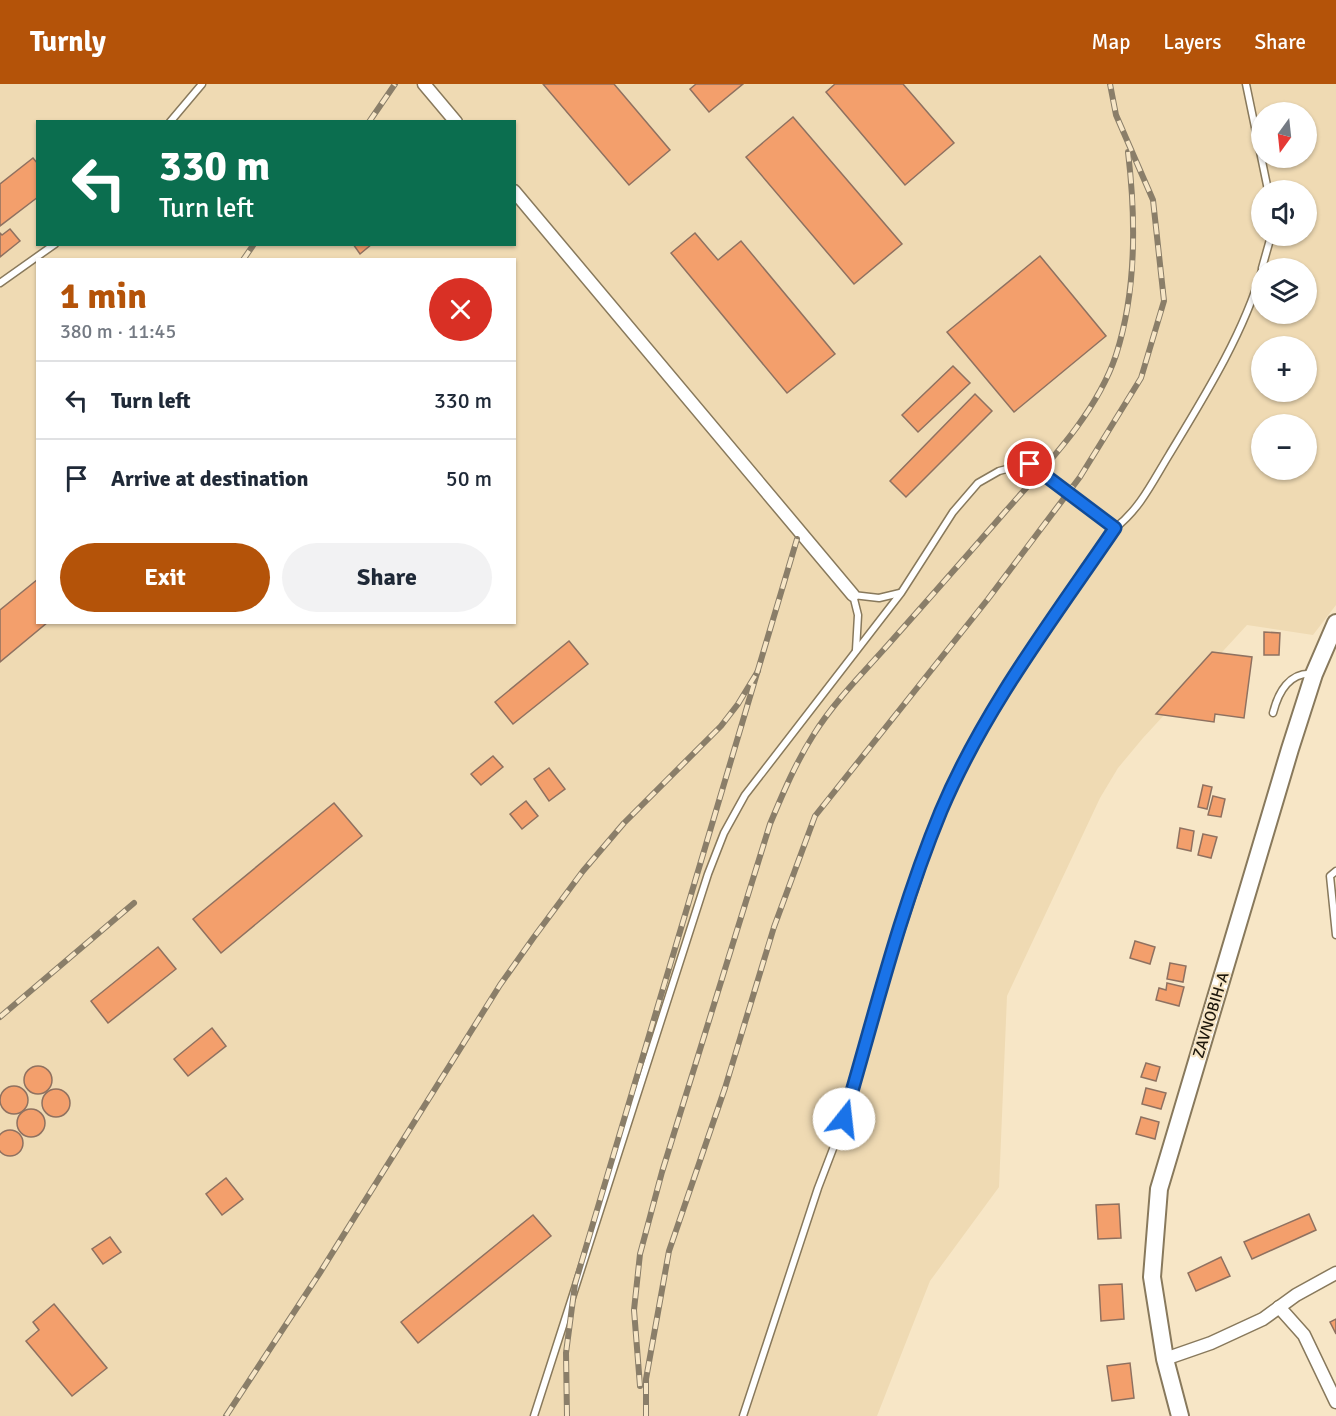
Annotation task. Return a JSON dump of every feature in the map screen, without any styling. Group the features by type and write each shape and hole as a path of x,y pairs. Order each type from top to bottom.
{"main road":[{"name":"ZAVNOBIH-A","path":"1180,1416 1165,1359 1152,1277 1159,1189 1314,674 1336,623"}],"street":[{"path":"424,84 454,120"},
{"path":"516,194 853,595"},
{"path":"1165,1359 1211,1343 1263,1319 1336,1273"},
{"path":"1279,1307 1304,1335 1336,1402"}],"lane":[{"path":"172,120 202,84"},
{"path":"1246,84 1266,180"},
{"path":"0,283 52,246"},
{"path":"743,1416 818,1188 844,1119 898,938 941,810 979,735 1016,673 1115,528 1132,515 1199,405 1251,303"},
{"path":"534,1416 724,833 745,795 901,593 954,512 978,483 999,471 1030,464 1115,528"},
{"path":"856,651 858,615 853,595 879,598 901,593"},
{"path":"1273,713 1277,695 1285,686 1300,675 1314,674"},
{"path":"1336,871 1330,876 1336,934"}],"shaded area":[{"path":"0,84 1336,84 1336,605 1313,635 1247,625 1118,768 1100,798 1007,996 999,1187 930,1281 877,1416 0,1416"}],"building":[{"path":"543,84 614,84 670,150 629,185"},
{"path":"696,84 743,84 709,112 690,89"},
{"path":"835,84 903,84 954,143 905,185 826,92"},
{"path":"793,117 902,244 854,284 746,157"},
{"path":"33,158 36,162 36,199 0,226 0,184"},
{"path":"10,229 20,241 0,257 0,233 2,235"},
{"path":"695,233 718,260 741,241 835,354 787,393 671,253"},
{"path":"354,246 370,246 360,254"},
{"path":"1040,256 1106,336 1014,412 947,332"},
{"path":"953,366 970,383 918,432 902,415"},
{"path":"975,394 992,411 906,497 890,481"},
{"path":"36,581 36,624 46,624 0,662 0,610"},
{"path":"1264,632 1280,633 1279,655 1264,655"},
{"path":"569,641 588,664 513,724 495,702"},
{"path":"1212,652 1252,657 1244,718 1215,714 1214,722 1156,714"},
{"path":"493,756 503,767 481,785 471,774"},
{"path":"549,768 565,789 549,801 534,779"},
{"path":"1203,785 1212,787 1207,809 1198,807"},
{"path":"1213,796 1225,799 1221,817 1208,815"},
{"path":"526,801 538,816 522,829 510,814"},
{"path":"334,803 362,836 221,953 193,919"},
{"path":"1180,828 1194,831 1191,851 1177,848"},
{"path":"1203,834 1217,837 1211,858 1198,855"},
{"path":"1135,941 1155,947 1150,964 1130,958"},
{"path":"158,947 176,969 108,1023 91,1001"},
{"path":"1170,963 1186,966 1183,982 1167,979"},
{"path":"1167,983 1184,987 1179,1006 1156,1000 1159,988 1166,990"},
{"path":"212,1028 226,1046 188,1076 174,1059"},
{"path":"1146,1063 1160,1067 1156,1081 1141,1077"},
{"path":"38,1066 48,1070 52,1080 48,1090 38,1094 28,1090 24,1080 28,1070"},
{"path":"14,1086 24,1090 28,1100 24,1110 14,1114 4,1110 0,1100 4,1090"},
{"path":"1146,1088 1166,1093 1161,1109 1142,1104"},
{"path":"56,1089 66,1093 70,1103 66,1113 56,1117 46,1113 42,1103 46,1093"},
{"path":"31,1109 41,1113 45,1123 41,1133 31,1137 21,1133 17,1123 21,1113"},
{"path":"1141,1117 1159,1122 1155,1139 1136,1134"},
{"path":"5,1131 15,1131 22,1138 22,1148 15,1155 5,1155 -1,1149 -1,1137"},
{"path":"226,1178 243,1199 222,1215 206,1194"},
{"path":"1119,1204 1121,1238 1098,1239 1096,1205"},
{"path":"1309,1214 1316,1230 1252,1259 1244,1242"},
{"path":"533,1215 551,1236 418,1343 401,1322"},
{"path":"110,1237 121,1252 103,1264 92,1249"},
{"path":"1221,1257 1230,1276 1196,1291 1188,1273"},
{"path":"1122,1284 1124,1319 1101,1321 1099,1285"},
{"path":"54,1304 107,1368 72,1396 26,1341 39,1330 33,1322"},
{"path":"1336,1319 1336,1334 1330,1322"},
{"path":"1130,1363 1134,1398 1112,1401 1107,1366"}],"railway":[{"path":"370,120 395,84"},
{"path":"646,1416 646,1379 669,1251 725,1088 774,927 815,816 988,599 1080,477 1141,378 1164,301 1153,200 1116,115 1110,84"},
{"path":"640,1386 634,1310 640,1254 662,1172 770,824 801,756 830,711 1052,458 1083,419 1096,398 1116,355 1128,305 1133,254 1128,152"},
{"path":"244,258 253,246"},
{"path":"567,1416 566,1353 575,1284 797,539"},
{"path":"226,1416 321,1271 500,985 534,937 583,871 624,823 721,726 738,704 758,671"},
{"path":"0,1017 134,903"}],"route":[{"path":"844,1119 881,991 941,810 979,735 1016,673 1115,528 1030,464"}]}
